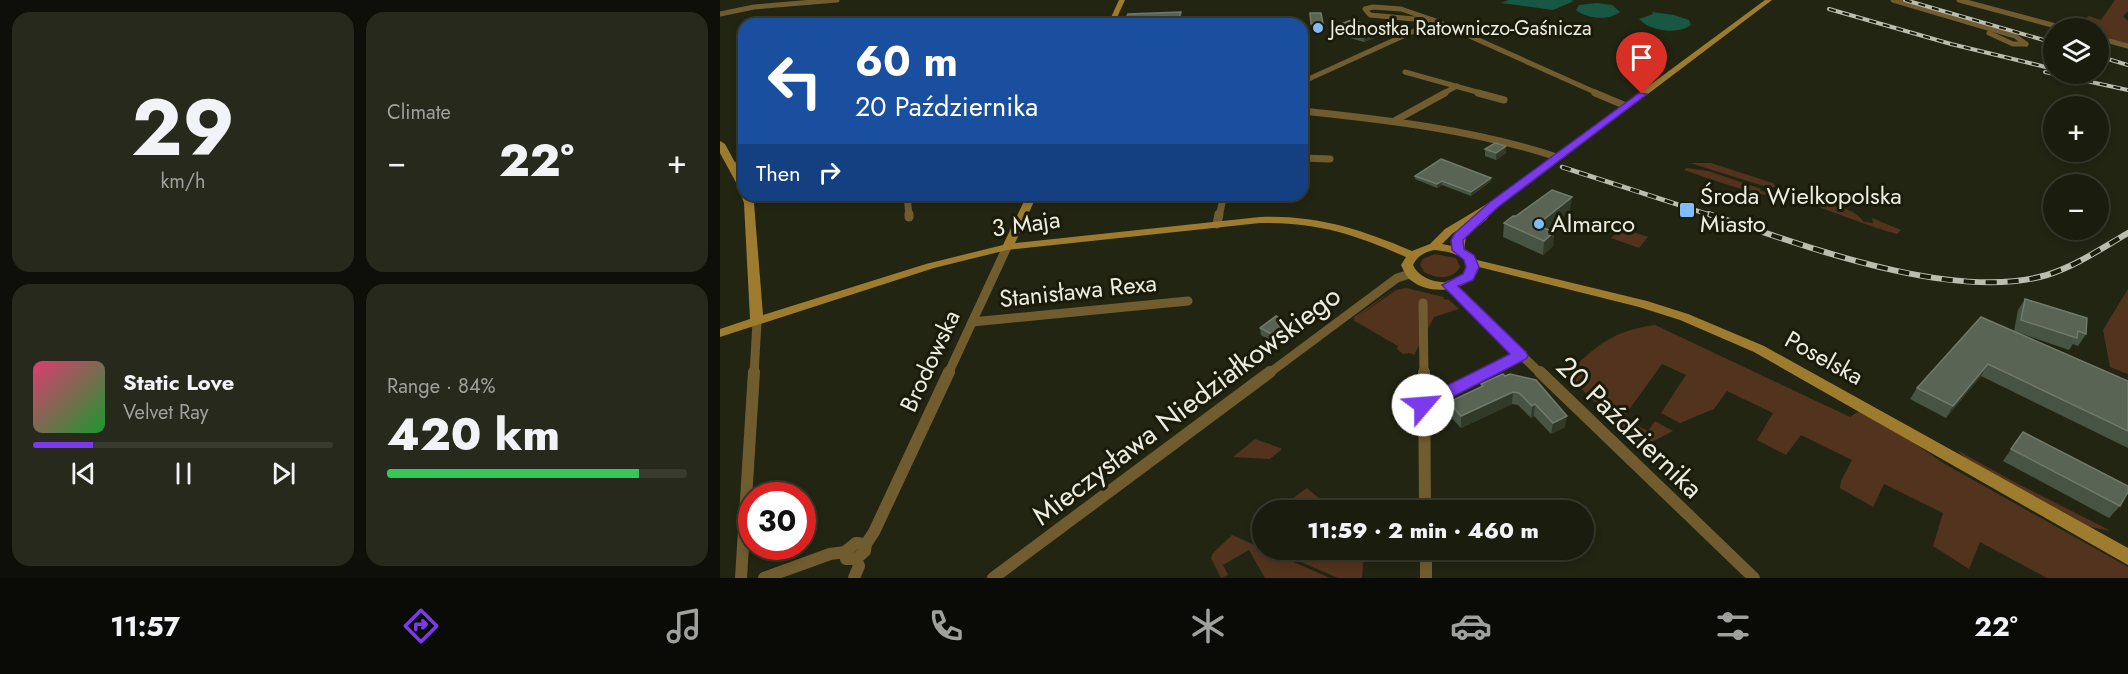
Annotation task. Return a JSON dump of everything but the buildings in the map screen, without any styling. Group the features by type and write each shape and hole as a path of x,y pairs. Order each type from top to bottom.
{"street":[{"path":"754,7 756,0"},
{"path":"720,14 754,7 837,0"},
{"path":"1114,18 1122,0"},
{"path":"1458,250 1457,240 1460,236 1494,205 1769,0"},
{"path":"1893,0 1968,22 2022,39 2025,44 2005,41 1968,22"},
{"path":"1959,0 2043,23"},
{"path":"1436,21 1370,15 1365,9 1374,5 1415,12 1436,21 1626,106"},
{"path":"1308,79 1436,21"},
{"path":"2109,41 2128,46"},
{"path":"1405,72 1504,100"},
{"path":"1395,120 1457,86"},
{"path":"1308,112 1395,120 1475,134 1557,157"},
{"path":"720,144 738,177"},
{"path":"1308,158 1330,159"},
{"path":"732,166 738,165"},
{"path":"741,578 757,322 748,201"},
{"path":"908,201 909,217"},
{"name":"Brodowska","path":"850,555 865,551 866,544 874,532 1029,201"},
{"path":"1217,224 1223,201"},
{"path":"1434,247 1458,250 1472,262 1473,267 1468,277 1449,285 1426,284 1410,274 1407,265 1412,255 1434,247 1449,231 1473,215 1494,205"},
{"name":"3 Maja","path":"720,333 930,266 1007,247 1277,219 1315,221 1349,228 1412,255"},
{"name":"Poselska","path":"1472,262 1643,304 1728,335 1759,349 2128,557"},
{"name":"Mieczysława Niedziałkowskiego","path":"993,578 1397,278 1410,274"},
{"name":"20 Października","path":"1449,285 1754,578"},
{"name":"Stanisława Rexa","path":"972,322 1188,301"},
{"path":"1423,303 1425,500"},
{"path":"1423,405 1521,356"},
{"path":"764,578 830,554 850,555 859,566 854,578"},
{"path":"1426,560 1426,578"}],"shaded area":[{"path":"1509,0 1574,1 1553,10 1501,3"},
{"path":"2115,0 2128,0 2128,11 2123,16 2128,21 2128,45 2109,40 2109,18 2102,18"},
{"path":"1597,3 1612,5 1620,12 1610,17 1598,18 1576,10 1579,5"},
{"path":"1652,12 1689,20 1691,25 1671,31 1657,29 1639,19 1653,14"},
{"path":"1690,163 1711,163 1773,183 1776,187 1767,187"},
{"path":"1686,168 1708,171 1774,195 1731,186 1684,170"},
{"path":"1816,206 1846,209 1856,214 1864,222 1873,223 1872,218 1901,230 1897,234 1890,232 1891,230 1889,232 1880,229 1881,227 1879,229"},
{"path":"1621,228 1648,237 1639,248 1611,238"},
{"path":"1435,254 1456,258 1460,267 1453,274 1444,277 1424,272 1420,264 1423,259"},
{"path":"1397,287 1355,319 1353,318"},
{"path":"1406,288 1444,297 1443,299 1449,300 1459,309 1434,317 1414,355 1403,354 1397,349 1398,346 1353,320 1396,290"},
{"path":"2128,289 2128,374 2110,367 2103,330"},
{"path":"1655,325 1850,417 1859,411 1943,463 2128,567 2128,578 2047,578 1980,542 1969,569 1933,546 1943,513 1884,484 1873,507 1840,488 1841,481 1852,460 1801,435 1786,455 1757,440 1773,413 1727,391 1714,409 1680,423 1661,413 1686,375 1662,364 1623,418 1648,431 1655,421 1673,431 1642,447 1567,375 1606,341 1628,331"},
{"path":"1255,439 1282,449 1270,459 1233,457"},
{"path":"1957,450 2111,531 2090,527 1964,457"},
{"path":"1307,488 1321,500 1291,500"},
{"path":"1232,535 1252,544 1252,555 1249,550 1223,565 1228,575 1221,578 1211,558 1213,553"},
{"path":"1255,560 1289,560 1330,578 1265,578"},
{"path":"1296,560 1363,560 1362,578 1338,578"}],"railway":[{"path":"1905,0 2043,40"},
{"path":"1829,9 1951,44 2043,66"},
{"path":"2109,59 2128,65"},
{"path":"2100,84 2128,90"},
{"path":"1562,167 1713,216"},
{"path":"1709,214 1831,254 1922,276 1967,282 2009,282 2047,275 2079,262 2128,233"}],"place":[{"name":"Jednostka Ratowniczo-Gaśnicza","path":"1318,28"},
{"name":"Środa Wielkopolska Miasto","path":"1687,210"},
{"name":"Almarco","path":"1539,224"}],"route":[{"path":"1423,405 1521,356 1449,285 1468,277 1473,267 1469,258 1458,250 1457,240 1494,205 1642,94"}]}
